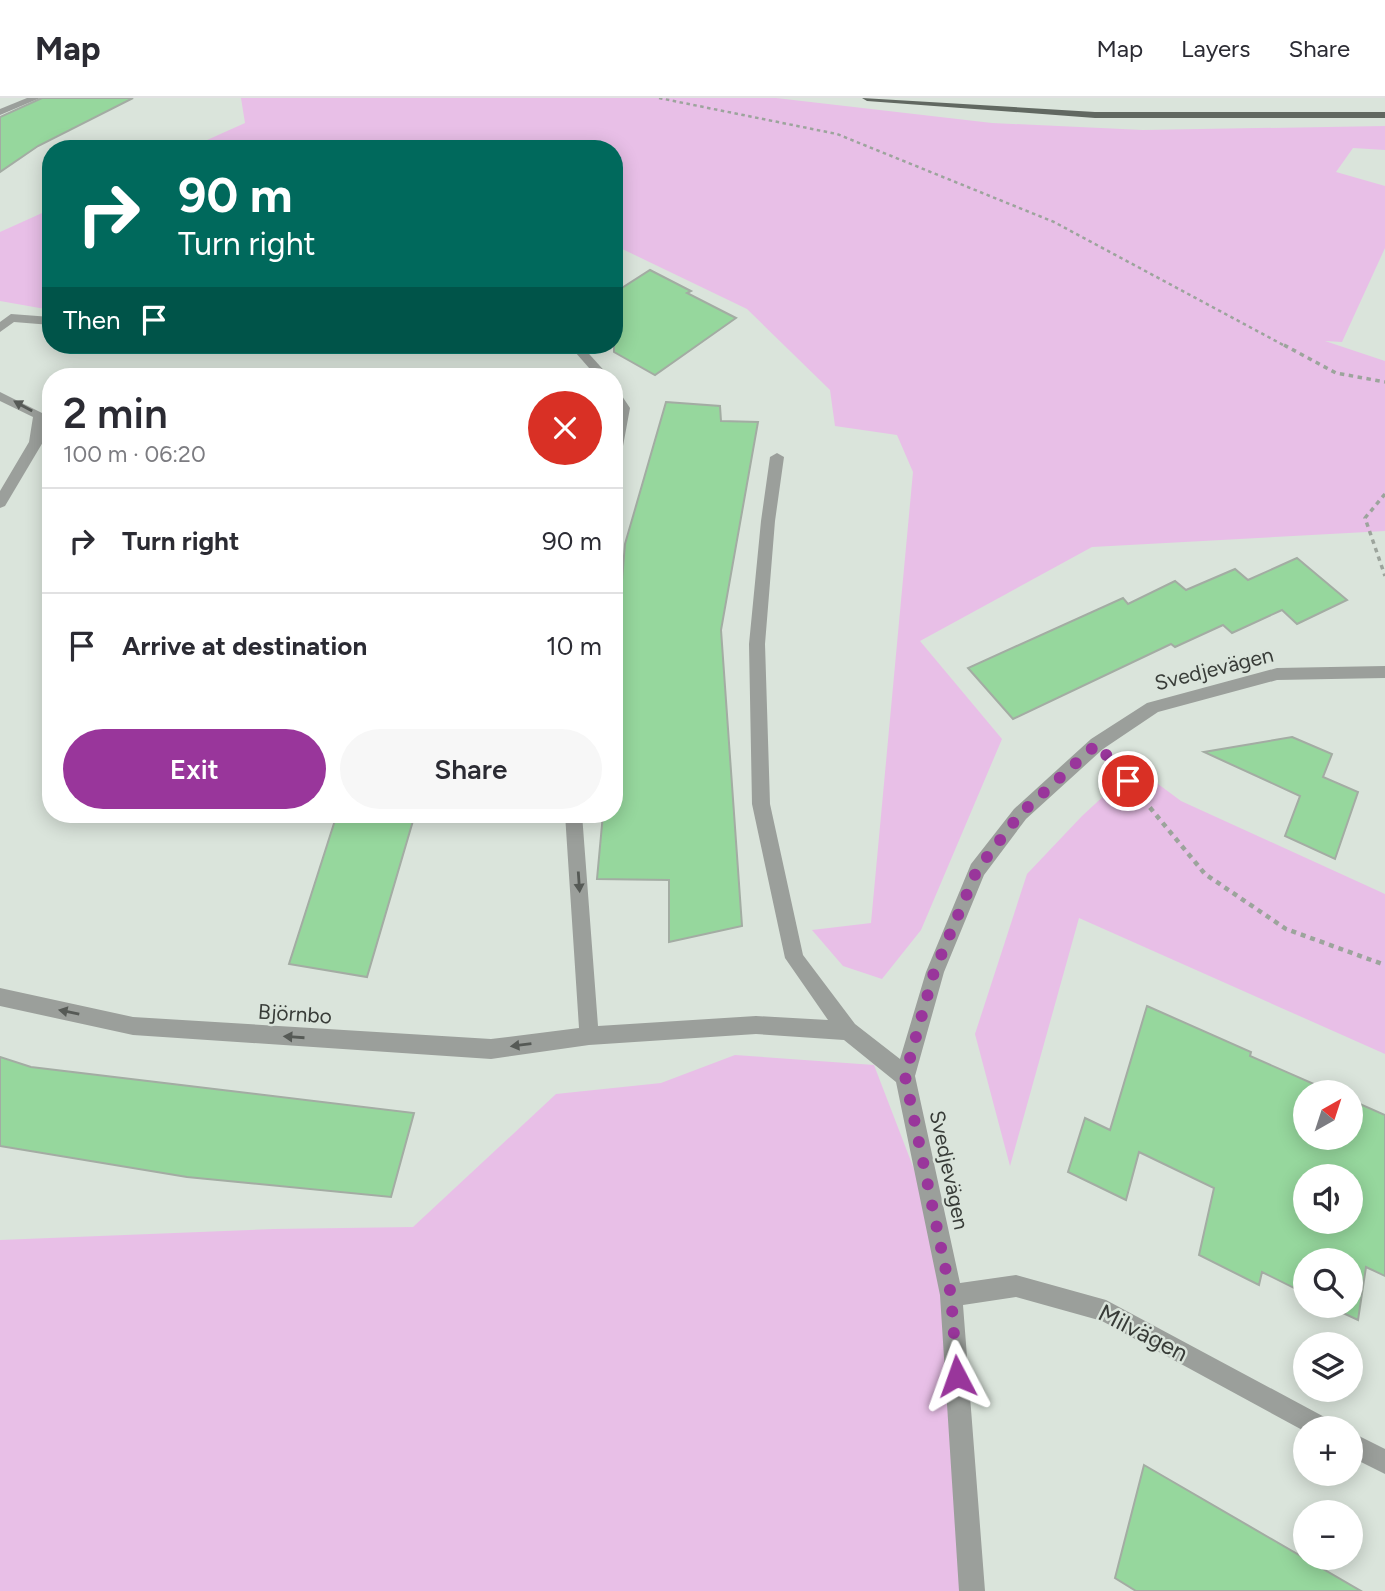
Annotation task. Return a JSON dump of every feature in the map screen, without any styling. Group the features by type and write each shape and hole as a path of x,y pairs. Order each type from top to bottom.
{"main road":[{"path":"867,98 1095,116 1385,115"}],"street":[{"path":"0,112 35,98"},
{"path":"0,328 6,317 42,320"},
{"path":"583,354 596,368"},
{"path":"0,396 40,415 36,442 0,503"},
{"path":"777,457 768,521 757,644 761,803 794,958 848,1031 905,1076"},
{"name":"Svedjevägen","path":"972,1591 951,1295 905,1076 934,972 977,870 1020,814 1097,744 1153,707 1278,674 1385,673"},
{"path":"575,823 589,1036"},
{"name":"Björnbo","path":"0,997 133,1026 491,1049 589,1036 756,1025 848,1031"},
{"name":"Milvägen","path":"951,1295 1016,1286 1106,1311 1300,1416"},
{"path":"1363,1450 1385,1462"}],"path":[{"path":"659,98 837,134 1054,222 1336,373 1385,382"},
{"path":"1385,494 1365,519 1385,576"},
{"path":"1097,744 1205,874 1286,929 1385,965"}],"shaded area":[{"path":"241,98 776,98 992,123 1143,130 1385,126 1385,150 1353,148 1336,172 1385,186 1385,248 1342,342 1325,341 1385,361 1385,531 1092,547 920,641 1002,739 921,930 882,979 843,966 812,930 871,923 913,472 897,435 835,426 830,390 747,309 623,249 623,140 207,140 245,123"},
{"path":"42,213 42,308 0,301 0,232"},
{"path":"1135,767 1181,801 1385,894 1385,1054 1079,918 1010,1166 975,1034 1027,874 1082,816"},
{"path":"735,1055 874,1065 950,1263 961,1591 0,1591 0,1240 274,1229 413,1227 556,1094 661,1083"}],"building":[{"path":"42,98 133,98 50,140 42,140 42,144 0,172 0,117"},
{"path":"650,270 736,318 655,375 618,354 623,354 623,287"},
{"path":"666,402 720,406 721,421 758,422 721,630 742,926 669,942 669,880 597,879 602,823 623,823 625,544"},
{"path":"1297,558 1347,600 1297,624 1282,610 1232,633 1223,625 1175,647 1171,644 1013,719 968,668 1123,598 1128,604 1175,581 1186,590 1235,569 1248,580"},
{"path":"1292,737 1332,754 1323,777 1358,792 1335,859 1285,836 1300,796 1204,752"},
{"path":"334,823 412,823 367,977 289,964"},
{"path":"1147,1006 1251,1052 1250,1056 1305,1080 1293,1080 1293,1150 1363,1150 1363,1105 1385,1115 1385,1276 1366,1267 1363,1287 1363,1248 1293,1248 1293,1288 1262,1272 1259,1285 1199,1255 1214,1188 1139,1152 1126,1200 1068,1172 1085,1118 1110,1130"},
{"path":"0,1057 31,1067 414,1113 391,1197 187,1177 0,1146"},
{"path":"1144,1465 1293,1552 1293,1570 1325,1570 1361,1591 1136,1591 1115,1578"}],"route":[{"path":"957,1376 951,1295 905,1076 934,972 977,870 1020,814 1097,744 1128,781"}]}
